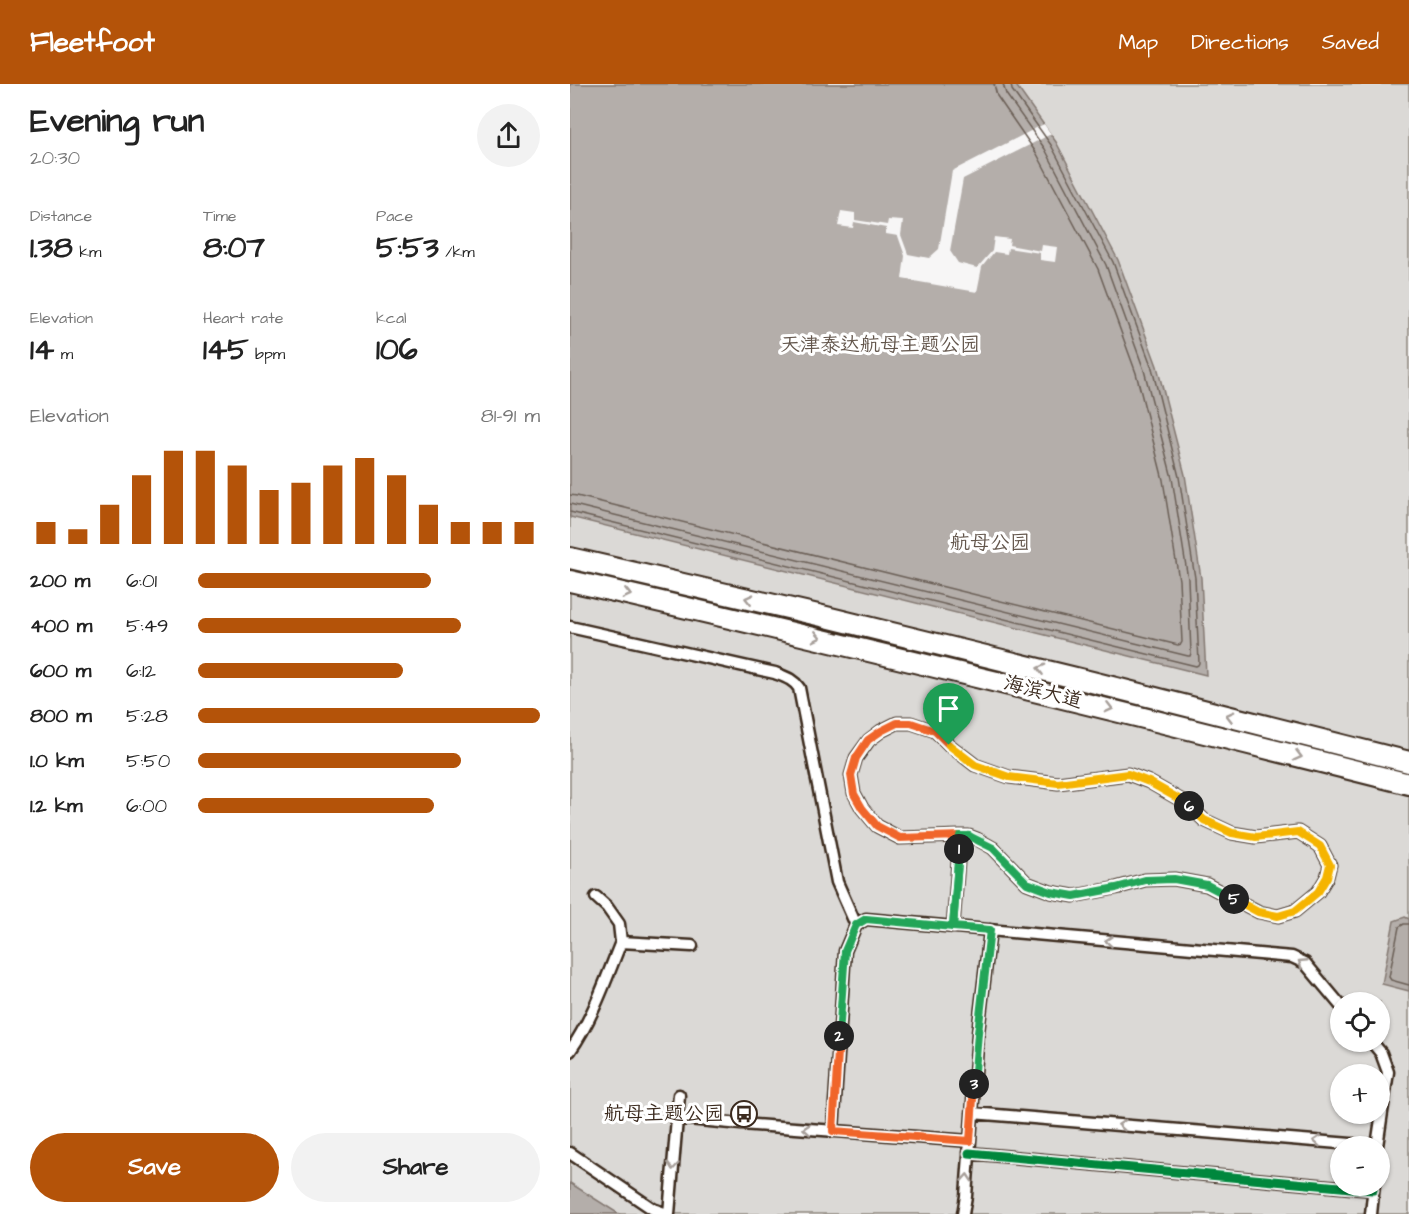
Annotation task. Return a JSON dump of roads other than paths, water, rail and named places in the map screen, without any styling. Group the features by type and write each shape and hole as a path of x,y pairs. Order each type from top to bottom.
{"highway":[{"name":"海滨大道","path":"570,558 1092,681 1409,762"},
{"name":"海滨大道","path":"570,580 1041,692 1409,784"}],"street":[{"path":"570,627 775,674 790,678 796,683 799,688 837,882 856,925"},
{"path":"897,723 911,723 935,731 975,765 1009,777 1058,783 1128,774 1149,782 1186,803 1204,820 1232,833 1256,837 1298,832 1320,846 1330,865 1327,877 1318,892 1295,911 1278,916 1258,912 1207,885 1174,879 1145,880 1074,896 1051,892 1027,883 993,848 969,836 960,836 900,838 877,826 854,794 851,775 856,758 868,740 897,723"},
{"path":"953,927 960,836"},
{"path":"570,1052 602,990 621,942 619,924 607,907 596,897"},
{"path":"833,1131 845,951 856,925 866,919 1292,957 1305,963 1330,993"},
{"path":"963,1214 978,1033 990,930"},
{"path":"621,942 692,946"},
{"path":"1378,1136 1388,1072 1380,1052"},
{"path":"570,1154 653,1209 668,1214 679,1095"},
{"path":"972,1113 1330,1142"},
{"path":"678,1118 970,1141"},
{"path":"969,1153 1330,1183"},
{"path":"1371,1214 1373,1196"}],"water":[{"name":"天津泰达航母主题公园","path":"570,84 1015,84 1056,142 1118,260 1157,366 1185,475 1201,578 1206,675 570,517"},
{"path":"1405,917 1409,919 1409,991 1382,984 1394,921"},
{"path":"570,1183 619,1214 570,1214"}],"place":[{"name":"航母主题公园","path":"744,1114"}],"park label":[{"name":"航母公园","path":"990,543"}]}
